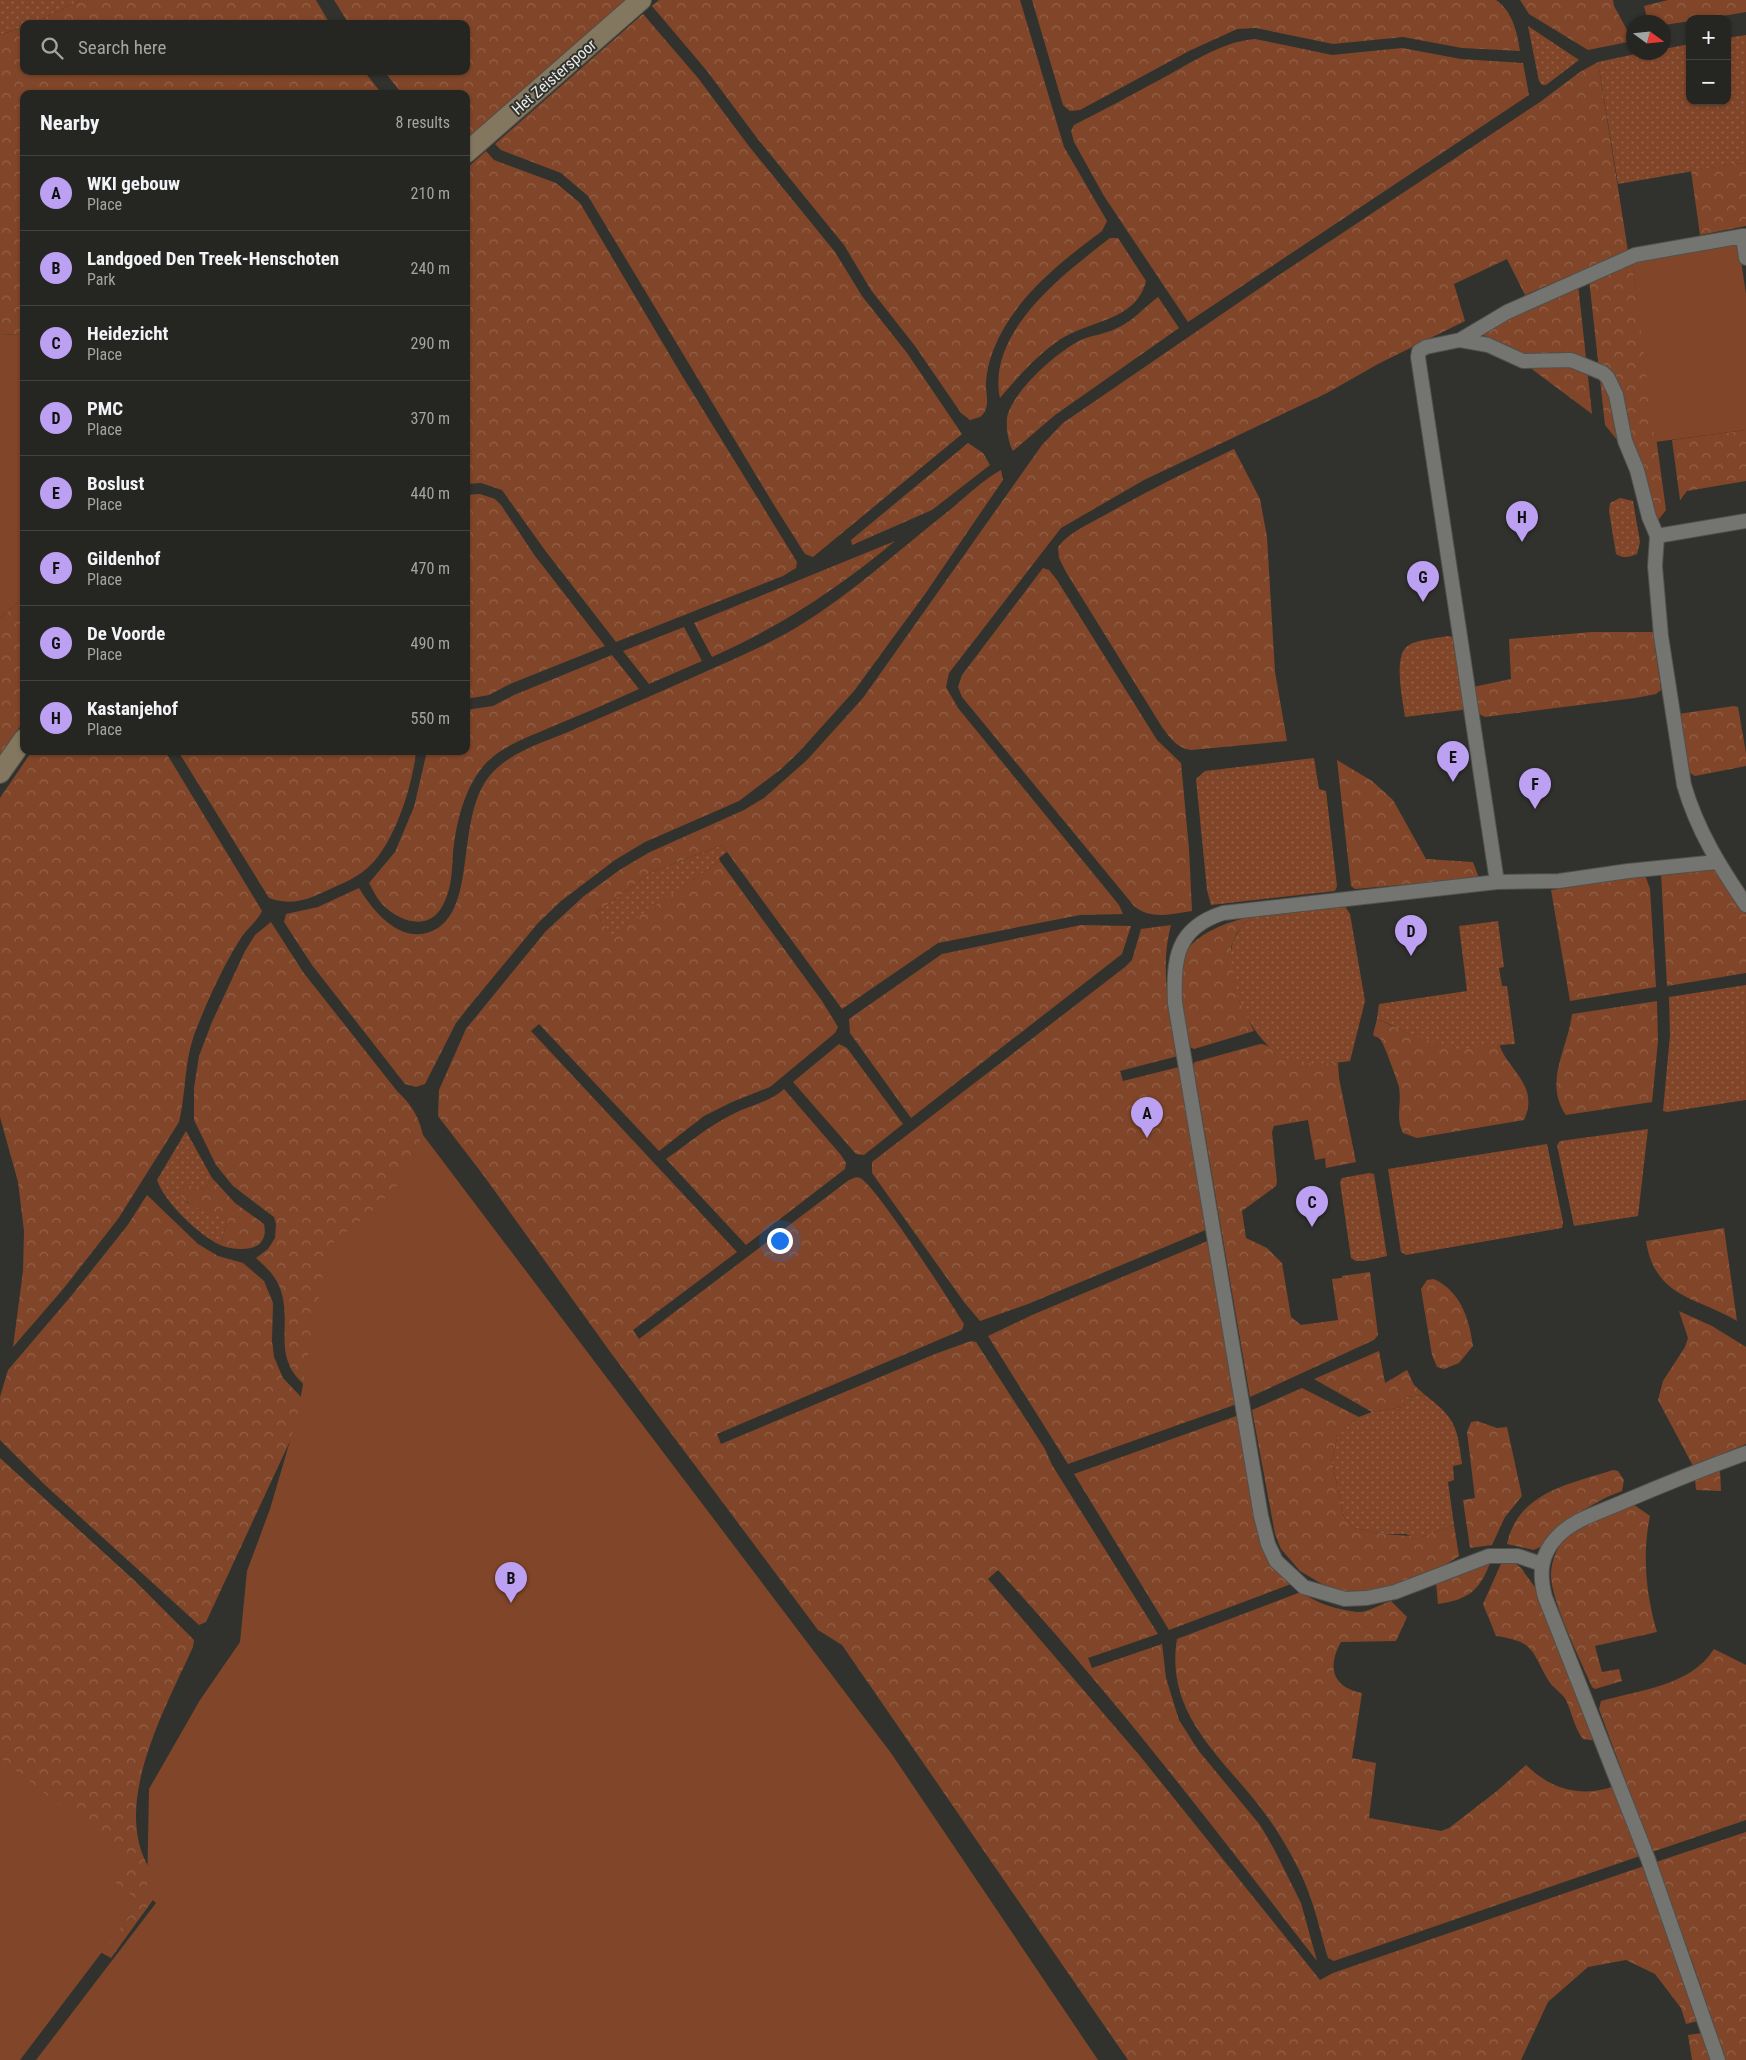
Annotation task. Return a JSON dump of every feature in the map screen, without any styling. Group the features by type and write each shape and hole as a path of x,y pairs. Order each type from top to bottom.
{"street":[{"name":"Het Zeisterspoor","path":"470,150 642,0"},
{"path":"1497,882 1418,354 1426,347 1460,340 1507,312 1635,255 1744,236 1746,258"},
{"path":"1460,340 1488,345 1523,361 1571,360 1603,373 1608,378 1616,395 1625,441 1637,470 1649,517 1657,536 1655,566 1661,636 1684,785 1690,808 1717,862 1746,905"},
{"path":"1657,536 1746,521"},
{"path":"0,773 20,744"},
{"path":"1542,1564 1518,1556 1489,1556 1395,1592 1367,1598 1345,1599 1304,1587 1276,1560 1268,1544 1261,1516 1175,1003 1173,972 1180,948 1190,931 1206,919 1223,913 1497,882 1559,881 1628,871 1717,862"},
{"path":"1718,2060 1648,1859 1544,1597 1540,1580 1542,1564 1548,1549 1558,1536 1576,1522 1675,1479 1746,1453"}],"green space":[{"path":"0,0 81,0 39,20 20,20 20,28 0,35"},
{"path":"81,0 316,0 328,20 39,20"},
{"path":"334,0 627,0 470,138 470,90 399,90 387,75 470,75 470,20 346,20"},
{"path":"659,0 1020,0 1064,147 1107,221 1102,231 1054,269 1012,315 990,358 986,381 987,404 984,413 980,417 970,420 961,413 915,346 871,290 844,245 757,138 707,71 652,6"},
{"path":"1032,0 1496,0 1510,16 1516,30 1520,51 1462,48 1403,37 1333,44 1256,28 1237,29 1189,51 1080,110 1070,111 1063,105"},
{"path":"1520,0 1613,0 1614,6 1626,28 1626,42 1588,50 1529,14"},
{"path":"1668,0 1746,0 1746,12 1728,15 1686,15 1686,22 1671,24 1671,15 1646,15 1644,6"},
{"path":"643,14 698,78 748,145 835,252 862,296 907,353 962,434 813,557 805,554 774,505 588,196 561,173 501,150 495,144"},
{"path":"1528,26 1579,60 1546,85 1542,85 1539,81"},
{"path":"20,28 20,75 367,75 379,90 20,90 20,334 0,335 0,35"},
{"path":"1746,35 1746,162 1618,184 1598,62 1626,56 1626,60 1671,60 1671,48 1686,45 1686,105 1731,105 1731,37"},
{"path":"1255,39 1332,55 1402,48 1461,59 1523,63 1529,95 1188,322 1104,196 1074,142 1071,131 1074,125 1219,48"},
{"path":"1598,62 1628,251 1525,295 1507,259 1454,284 1465,321 1378,364 1327,393 1144,480 1061,528 949,673 946,687 958,708 1119,905 1123,914 1080,915 938,943 842,1009 722,845 650,873 596,913 612,935 720,861 822,1001 838,1027 835,1033 770,1087 732,1102 704,1116 659,1151 539,1024 531,1031 737,1252 633,1330 639,1339 849,1180 859,1177 881,1200 913,1245 964,1324 962,1330 717,1434 721,1444 935,1354 971,1341 976,1342 1045,1449 1052,1465 1158,1634 1088,1658 1092,1668 1162,1644 1166,1678 1179,1720 1198,1750 1260,1825 1274,1849 1301,1903 1317,1961 1162,1762 1040,1617 998,1570 988,1579 1140,1756 1320,1980 1333,1973 1644,1866 1698,2021 1686,2024 1681,2008 1655,1974 1626,1960 1588,1967 1548,2002 1521,2060 1128,2060 842,1645 818,1630 611,1353 484,1176 438,1116 439,1090 466,1029 546,931 584,896 621,869 650,852 744,810 764,798 807,760 863,698 1042,445 1063,423 1276,277 1540,102 1580,72"},
{"path":"486,151 494,160 556,183 580,203 681,374 797,562 796,568 783,576 616,642 544,549 502,490 481,483 470,484 470,165"},
{"path":"1746,162 1746,226 1700,235 1691,171"},
{"path":"1110,238 1118,238 1146,281 1141,294 1132,305 1122,312 1058,341 1034,361 1000,398 999,374 1005,350 1017,328 1033,306 1052,287 1072,268"},
{"path":"1738,241 1746,294 1746,430 1655,442 1632,261"},
{"path":"1632,261 1666,510 1652,528 1626,451 1605,425 1589,279"},
{"path":"1578,284 1592,414 1494,341 1475,331"},
{"path":"1158,297 1179,328 1055,415 1013,451 1008,435 1007,418 1018,396 1038,372 1073,344 1107,332 1133,319"},
{"path":"20,334 20,600 0,618 0,335"},
{"path":"1746,430 1746,481 1687,491 1680,500 1672,440"},
{"path":"968,443 983,453 990,465 932,510 852,545 851,540"},
{"path":"1234,449 1260,499 1267,537 1275,672 1287,741 1191,750 1178,745 1162,727 1066,572 1059,558 1058,547 1073,533 1086,525"},
{"path":"1001,470 1003,480 925,594 854,691 799,752 780,770 739,801 645,842 615,860 561,901 538,923 456,1023 425,1084 416,1087 405,1084 312,965 284,922 286,914 318,907 359,888 365,898 382,917 402,931 413,934 425,933 438,928 450,915 458,897 475,806 483,786 504,762 535,746 754,650 787,633 829,606 869,576"},
{"path":"480,494 495,499 501,505 535,556 605,646 510,684 489,695 470,698 470,495"},
{"path":"1620,498 1633,501 1640,542 1637,554 1626,557 1616,554 1609,511 1610,503"},
{"path":"895,541 829,591 785,620 712,657 694,623"},
{"path":"1043,568 1049,570 1057,580 1157,740 1181,763 1189,849 1192,911 1154,915 1134,906 962,697 958,687 962,675"},
{"path":"20,600 20,727 0,755 0,618"},
{"path":"684,627 702,661 649,684 623,651"},
{"path":"1592,632 1653,632 1661,690 1656,694 1635,698 1485,717 1477,713 1473,687 1511,679 1509,639"},
{"path":"1447,636 1454,637 1466,707 1462,710 1405,717 1400,678 1401,658 1404,650 1417,641"},
{"path":"612,655 639,689 526,737 494,755 473,781 463,804 454,841 450,886 443,905 431,918 423,921 406,920 398,916 383,905 369,883 395,852 414,807 426,755 470,755 470,709 493,706 514,695"},
{"path":"1738,707 1746,753 1746,766 1695,776 1690,773 1678,714"},
{"path":"29,755 167,755 262,911 242,937 226,964 194,1035 188,1057 179,1122 118,1219 64,1288 13,1347 23,1271 24,1231 18,1182 0,1117 0,798"},
{"path":"180,755 415,755 411,781 393,832 375,860 365,870 313,897 292,902 269,898"},
{"path":"1314,758 1319,789 1326,791 1337,886 1335,891 1211,905 1207,890 1196,779 1205,771"},
{"path":"1337,760 1372,781 1393,800 1426,859 1473,862 1479,878 1355,889 1351,886"},
{"path":"722,845 727,852 719,858 720,861 612,936 596,913 650,873"},
{"path":"1714,869 1746,914 1746,973 1667,986 1661,873"},
{"path":"1645,875 1650,889 1656,987 1570,1001 1551,890"},
{"path":"1343,903 1350,914 1365,1001 1350,1061 1317,1064 1292,1061 1273,1050 1262,1039 1243,1010 1232,976 1230,960 1233,942 1239,930 1250,917"},
{"path":"1250,917 1236,934 1231,947 1231,961 1239,1000 1254,1031 1194,1049 1190,1047 1180,988 1181,965 1184,955 1204,935 1223,925"},
{"path":"1498,921 1504,967 1499,968 1502,986 1507,986 1515,1044 1471,1050 1447,1049 1377,1019 1379,1004 1467,991 1459,926"},
{"path":"271,922 303,972 397,1091 407,1101 418,1119 424,1140 311,1390 298,1378 290,1366 286,1354 284,1302 278,1283 267,1268 256,1258 268,1249 275,1238 276,1224 274,1217 233,1186 216,1165 194,1120 194,1088 199,1056 212,1022 245,951 255,935"},
{"path":"1081,925 1131,926 1122,954 911,1118 850,1033 849,1019 942,954"},
{"path":"1171,925 1166,958 1166,974 1169,1007 1178,1056 1120,1071 1123,1081 1179,1067 1208,1229 1028,1304 980,1321 964,1302 872,1173 872,1162 1125,967 1132,960 1141,929"},
{"path":"1746,985 1746,1100 1667,1112 1663,1111 1670,1035 1669,997"},
{"path":"1657,1001 1658,1041 1652,1102 1566,1115 1559,1103 1557,1078 1572,1014"},
{"path":"1377,1019 1417,1037 1457,1050 1499,1044 1503,1054 1521,1079 1528,1097 1528,1108 1524,1120 1417,1138 1403,1133 1399,1122 1399,1087 1382,1042 1373,1035"},
{"path":"839,1044 847,1048 903,1124 864,1155 856,1154 793,1082"},
{"path":"1260,1044 1268,1046 1296,1062 1338,1063 1339,1078 1356,1162 1326,1168 1325,1158 1315,1160 1308,1120 1274,1126 1272,1132 1276,1186 1242,1211 1246,1238 1267,1248 1282,1263 1291,1317 1301,1325 1338,1320 1332,1279 1370,1272 1378,1335 1374,1340 1250,1397 1193,1064"},
{"path":"784,1089 841,1155 846,1163 845,1169 746,1245 666,1159 717,1123 773,1097"},
{"path":"1648,1129 1638,1216 1574,1226 1557,1145 1560,1141"},
{"path":"186,1131 212,1178 205,1189 199,1188 186,1202 228,1219 220,1245 183,1217 167,1198 157,1180"},
{"path":"423,1135 891,1753 1098,2060 36,2060 156,1903 147,1895 149,1789 200,1700 240,1642 247,1571 270,1509 297,1417 328,1247 372,1211 397,1186"},
{"path":"1547,1144 1563,1222 1562,1228 1406,1255 1401,1252 1388,1169"},
{"path":"1369,1173 1374,1174 1387,1256 1356,1261 1351,1258 1340,1182 1342,1178"},
{"path":"212,1178 235,1203 264,1224 265,1234 257,1245 251,1248 235,1249 220,1245 228,1219 195,1207 179,1194 179,1188 184,1185 205,1189"},
{"path":"147,1195 198,1244 218,1256 243,1263 264,1281 273,1303 272,1341 274,1357 283,1378 301,1397 297,1426 206,1622 199,1625 45,1485 0,1440 0,1397 8,1370 72,1295 127,1226"},
{"path":"1724,1228 1737,1321 1693,1300 1668,1285 1658,1274 1651,1260 1646,1241"},
{"path":"1210,1240 1237,1404 1068,1464 988,1336 1032,1315"},
{"path":"1434,1279 1451,1291 1462,1307 1469,1326 1473,1346 1459,1363 1444,1369 1437,1367 1432,1355 1421,1289 1427,1280"},
{"path":"1679,1311 1712,1326 1746,1347 1746,1444 1693,1466 1658,1400 1663,1381 1685,1347 1688,1338"},
{"path":"1379,1351 1385,1383 1407,1370 1414,1385 1425,1395 1404,1397 1403,1407 1372,1412 1314,1379"},
{"path":"1302,1388 1359,1417 1348,1425 1337,1438 1332,1462 1344,1517 1354,1528 1384,1534 1422,1537 1454,1525 1459,1556 1445,1565 1381,1590 1358,1594 1342,1593 1327,1587 1300,1571 1281,1549 1275,1534 1252,1410"},
{"path":"1425,1395 1449,1417 1456,1432 1462,1464 1453,1466 1454,1480 1448,1482 1454,1525 1422,1537 1412,1537 1406,1534 1384,1534 1354,1528 1344,1517 1332,1462 1337,1438 1348,1425 1359,1417 1372,1412 1403,1407 1404,1397"},
{"path":"1239,1415 1253,1500 1291,1584 1169,1630 1074,1474"},
{"path":"1477,1421 1497,1428 1507,1427 1522,1496 1505,1517 1492,1545 1470,1548 1463,1500 1475,1498 1467,1432 1471,1422"},
{"path":"0,1458 135,1581 194,1640 193,1647 154,1735 143,1768 137,1800 137,1831 145,1860 163,1886 111,1958 42,1920 0,1892"},
{"path":"1613,1470 1618,1471 1624,1480 1622,1491 1576,1514 1542,1546 1534,1550 1507,1544 1513,1526 1522,1512 1534,1501 1563,1486"},
{"path":"1720,1470 1721,1491 1696,1490 1695,1480"},
{"path":"1630,1502 1650,1516 1646,1545 1646,1574 1650,1604 1657,1632 1595,1646 1602,1672 1619,1669 1622,1681 1595,1689 1592,1687 1561,1615 1552,1586 1552,1564 1558,1548 1569,1534 1591,1520"},
{"path":"1504,1557 1512,1560 1521,1568 1537,1590 1597,1741 1583,1739 1575,1725 1566,1700 1550,1683 1531,1650 1526,1645 1509,1638 1496,1636 1483,1604"},
{"path":"1491,1561 1482,1580 1472,1592 1458,1599 1438,1604 1436,1583"},
{"path":"1301,1592 1313,1599 1342,1610 1357,1612 1370,1610 1391,1601 1407,1617 1396,1641 1341,1642 1334,1660 1335,1675 1338,1681 1352,1690 1362,1693 1352,1758 1376,1763 1369,1818 1441,1831 1449,1828 1497,1791 1526,1765 1546,1781 1568,1789 1590,1791 1615,1786 1640,1856 1334,1961 1328,1958 1311,1899 1293,1858 1269,1819 1203,1737 1190,1715 1180,1692 1176,1667 1177,1639"},
{"path":"1714,1649 1746,1665 1746,1820 1652,1852 1599,1709 1601,1701 1663,1685 1678,1679 1704,1661"},
{"path":"0,1758 128,1859 116,1883 140,1902 20,2060 0,2060"},
{"path":"1746,1832 1746,2060 1725,2060 1697,1975 1656,1862"},
{"path":"1702,2033 1710,2060 1692,2060 1688,2035"}],"place":[{"name":"Kastanjehof","path":"1522,542"},
{"name":"De Voorde","path":"1423,602"},
{"name":"Boslust","path":"1453,782"},
{"name":"Gildenhof","path":"1535,809"},
{"name":"PMC","path":"1411,956"},
{"name":"WKI gebouw","path":"1147,1138"},
{"name":"Heidezicht","path":"1312,1227"},
{"name":"Landgoed Den Treek-Henschoten","path":"511,1603"}]}
